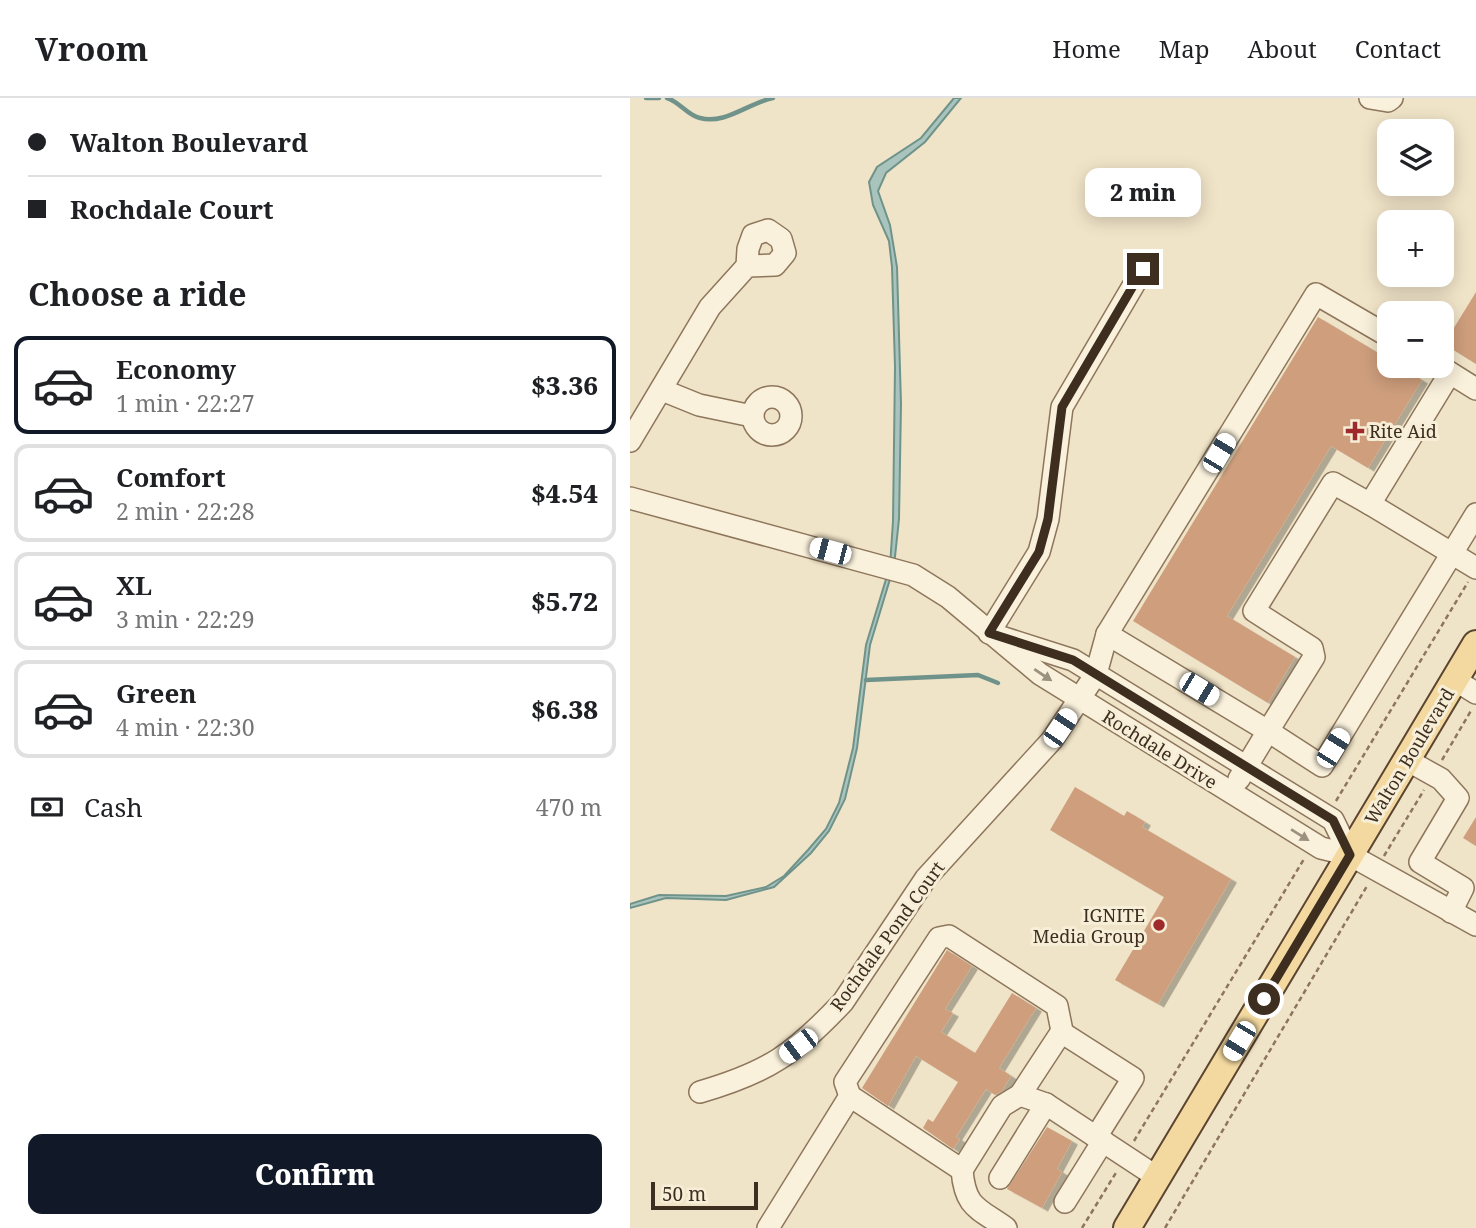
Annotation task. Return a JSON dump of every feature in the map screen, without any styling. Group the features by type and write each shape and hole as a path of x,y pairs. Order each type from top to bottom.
{"main road":[{"name":"Walton Boulevard","path":"1127,1228 1407,760 1465,687 1476,644"}],"street":[{"path":"1370,98 1388,101 1392,98"},
{"path":"630,441 710,307 747,265"},
{"path":"1143,269 1062,407 1048,519 1039,552 989,633 1073,660 1327,816 1333,820 1350,855"},
{"name":"Rochdale Pond Court","path":"701,1092 749,1077 767,1068 798,1046 828,1018 854,986 926,878 1052,740 1096,674 1107,634 1316,294 1377,329"},
{"path":"1454,375 1476,389"},
{"path":"1370,504 1439,378"},
{"path":"662,390 699,405 752,416"},
{"path":"1232,793 1245,767 1314,657 1312,648 1254,611 1333,483 1452,554 1473,575"},
{"name":"Rochdale Drive","path":"630,498 890,567 939,591 1040,674 1080,699 1313,843 1350,855 1476,925"},
{"path":"1107,634 1322,766 1476,514"},
{"path":"1407,760 1433,774 1467,799 1420,862 1469,890 1451,912"},
{"path":"962,1170 850,1096 845,1082 939,938 949,936 1057,1006 1063,1024 1061,1032 1020,1095 1002,1106 962,1170 964,1191 973,1208 1006,1228"},
{"path":"1061,1032 1133,1078 1065,1202"},
{"path":"1020,1095 1046,1104 1157,1177"},
{"path":"768,1228 850,1096"},
{"path":"1000,1178 1046,1104"}],"path":[{"path":"1327,816 1473,575"},
{"path":"1165,1228 1476,703"},
{"path":"1082,1228 1313,843"}],"water":[{"path":"954,98 961,98 925,142 886,173 878,191 890,225 897,267 901,404 899,519 894,566 870,645 857,748 845,799 829,831 811,853 774,887 726,900 666,898 630,908 630,904 659,895 726,896 766,887 784,876 808,850 826,829 839,803 853,748 866,645 890,566 893,521 895,367 892,267 889,241 873,205 869,182 877,167 921,138"}],"building":[{"path":"1476,292 1476,364 1454,350 1454,328"},
{"path":"1318,317 1377,352 1377,378 1422,380 1368,468 1331,446 1227,616 1295,657 1268,703 1133,621"},
{"path":"1075,787 1124,816 1127,811 1145,822 1142,827 1231,879 1158,1004 1115,980 1164,897 1050,830"},
{"path":"1476,817 1476,846 1463,838"},
{"path":"947,950 972,966 945,1009 953,1013 941,1032 975,1053 1012,993 1036,1008 999,1068 1011,1076 1002,1091 995,1095 986,1089 956,1137 960,1139 953,1149 923,1128 928,1119 933,1122 958,1082 916,1056 888,1106 862,1088"},
{"path":"1047,1127 1072,1141 1057,1169 1062,1172 1042,1208 1007,1189"}],"waterway":[{"path":"646,98 659,98"},
{"path":"667,98 695,116 709,119 718,119 773,98"},
{"path":"866,680 978,675 998,683"}],"place":[{"name":"Rite Aid","path":"1355,431"},
{"name":"IGNITE Media Group","path":"1159,925"}],"route":[{"path":"1143,269 1062,407 1048,519 1039,552 989,633 1073,660 1333,820 1350,855 1264,999"}]}
